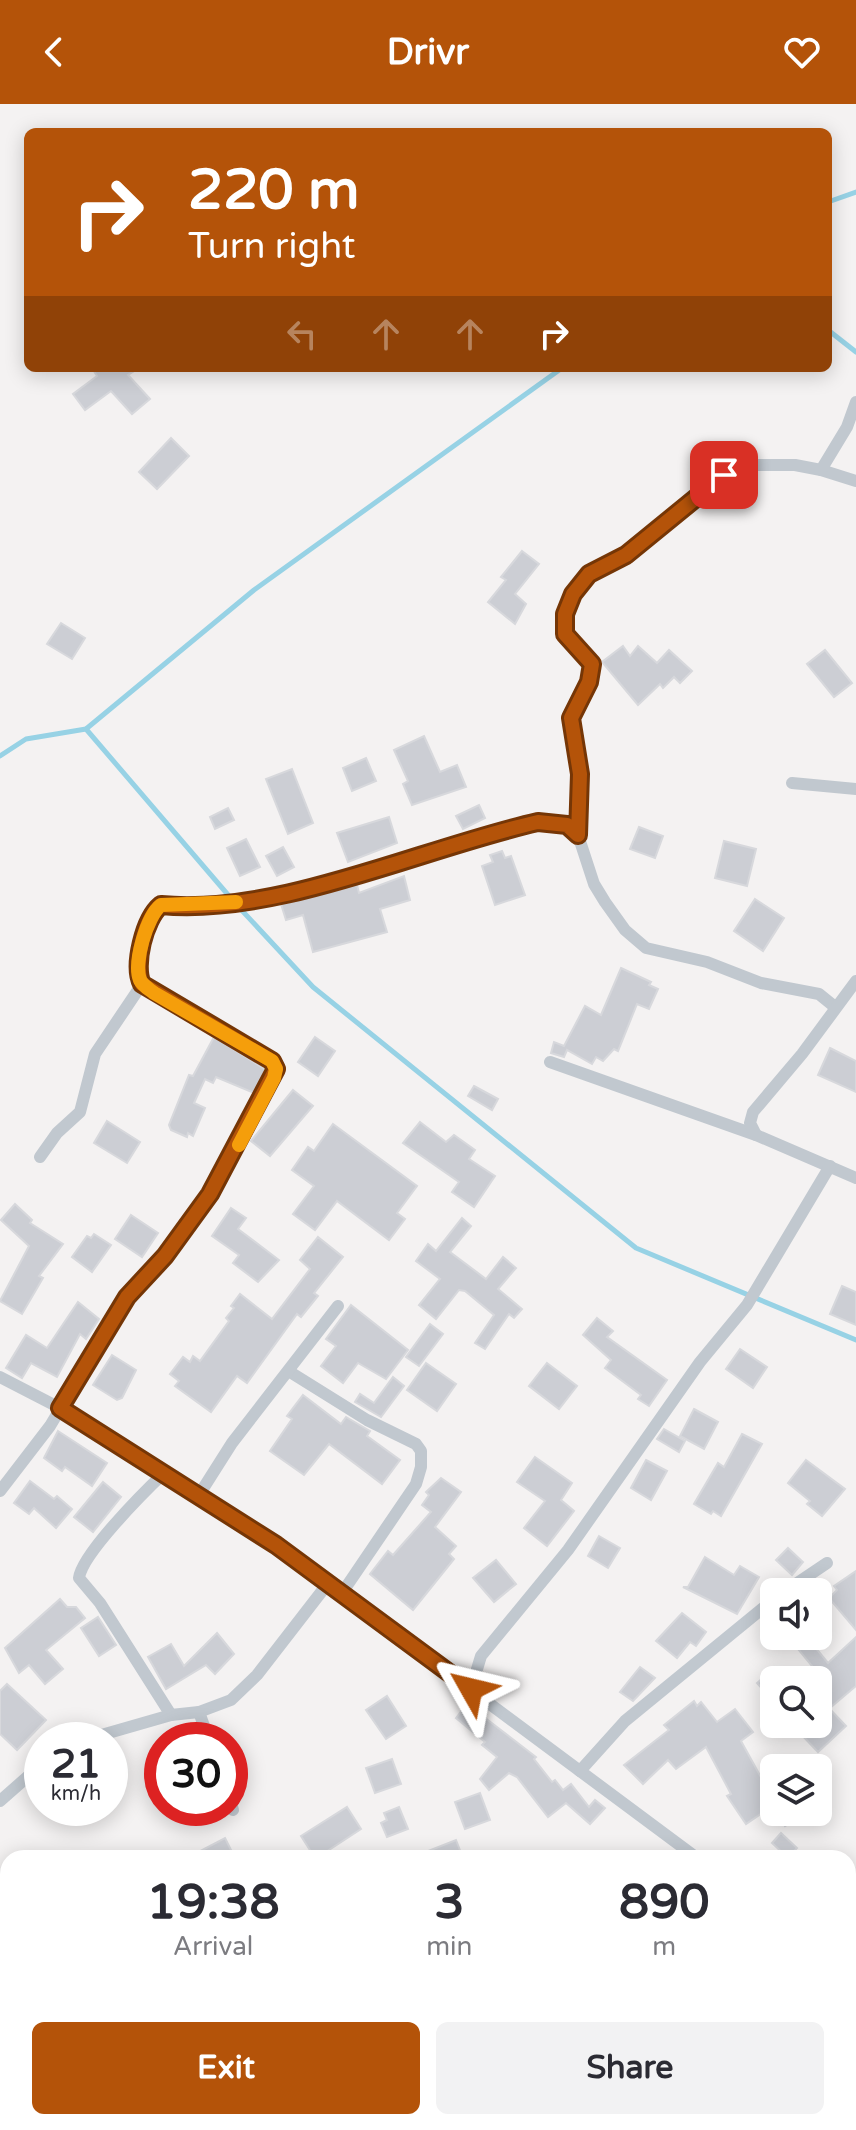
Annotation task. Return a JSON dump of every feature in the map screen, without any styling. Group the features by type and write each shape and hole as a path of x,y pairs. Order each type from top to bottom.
{"street":[{"path":"821,470 847,427 856,402"},
{"path":"835,1007 819,994 761,983 707,962 646,948 634,940 594,884 578,835 580,774 571,718 589,682 592,664 565,634 565,614 573,594 589,574 626,555 724,475 746,465 795,465 856,481"},
{"path":"792,783 856,789"},
{"path":"0,1491 21,1467 60,1408 127,1297 165,1256 210,1194 276,1069 272,1061 142,984 138,976 140,959 151,919 161,905 235,903 295,891 538,822 567,825 578,835"},
{"path":"756,1135 750,1123 753,1112 802,1054 856,981"},
{"path":"40,1157 57,1133 80,1112 95,1054 142,984"},
{"path":"550,1062 756,1135 856,1178"},
{"path":"471,1689 481,1656 568,1550 700,1362 747,1305 830,1166"},
{"path":"199,1495 232,1443 290,1372 338,1306"},
{"path":"290,1372 379,1427 416,1444 421,1451 416,1484 342,1593"},
{"path":"0,1377 60,1408 199,1495 329,1582 686,1850"},
{"path":"164,1473 133,1503 86,1560 79,1578 100,1603 171,1715"},
{"path":"805,1578 827,1563"},
{"path":"128,1727 171,1715 199,1712 231,1700 245,1690 329,1582"},
{"path":"580,1771 625,1721 760,1610"},
{"path":"199,1712 203,1722"},
{"path":"0,1801 24,1780"}],"building":[{"path":"94,372 133,372 128,375 150,399 132,414 111,391 85,410 73,394 97,376"},
{"path":"171,438 189,456 157,489 139,472"},
{"path":"522,551 539,564 515,594 526,604 515,624 488,602 506,580 501,577"},
{"path":"61,623 85,638 72,659 47,644"},
{"path":"623,646 630,656 638,646 657,663 669,650 692,671 680,683 674,677 663,688 660,684 638,705 602,662"},
{"path":"825,650 852,683 834,697 807,664"},
{"path":"424,736 440,772 457,765 466,787 412,805 403,784 408,781 394,750"},
{"path":"366,758 376,781 352,791 343,768"},
{"path":"292,769 313,823 288,834 266,779"},
{"path":"479,805 485,818 463,829 456,816"},
{"path":"228,808 234,820 215,829 210,817"},
{"path":"389,817 397,843 348,862 337,833"},
{"path":"639,827 663,836 655,858 630,849"},
{"path":"246,839 260,867 240,876 227,848"},
{"path":"724,841 756,849 747,886 715,878"},
{"path":"283,847 294,867 277,876 266,856"},
{"path":"502,851 505,858 511,856 525,895 495,905 482,866 493,862 490,855"},
{"path":"404,876 410,900 380,909 387,932 313,952 303,915 286,920 281,904 357,885 359,893"},
{"path":"755,899 784,918 763,951 734,931"},
{"path":"621,968 651,982 649,985 658,989 649,1009 637,1004 618,1051 614,1049 603,1061 596,1057 592,1064 567,1050 564,1057 551,1053 554,1042 564,1046 585,1006 601,1015"},
{"path":"214,1037 266,1070 254,1093 216,1077 213,1083 205,1079 194,1103 205,1108 193,1136 188,1133 187,1137 171,1130 169,1125 189,1075 193,1076"},
{"path":"315,1037 335,1051 318,1076 298,1062"},
{"path":"830,1048 856,1061 856,1092 818,1075"},
{"path":"474,1086 498,1099 492,1110 468,1096"},
{"path":"293,1090 313,1106 270,1156 251,1141"},
{"path":"107,1121 140,1142 127,1163 94,1143"},
{"path":"420,1122 446,1142 454,1135 475,1150 469,1159 495,1176 474,1207 452,1192 459,1182 403,1143"},
{"path":"333,1124 417,1186 397,1213 405,1219 389,1240 337,1201 315,1230 293,1214 314,1186 292,1170 308,1147 314,1151"},
{"path":"15,1204 32,1220 30,1223 63,1244 39,1276 43,1278 22,1314 0,1301 29,1246 1,1220"},
{"path":"231,1208 246,1218 238,1229 279,1260 258,1282 233,1263 239,1255 212,1236"},
{"path":"131,1215 158,1233 142,1257 115,1239"},
{"path":"462,1218 471,1226 450,1252 486,1279 503,1257 516,1268 498,1289 522,1309 514,1318 509,1314 485,1349 475,1343 494,1315 465,1291 459,1290 436,1319 419,1305 440,1279 416,1261 428,1244 436,1251"},
{"path":"94,1234 111,1245 92,1272 72,1257 87,1236 91,1238"},
{"path":"318,1237 343,1257 314,1293 318,1296 301,1317 297,1314 247,1383 237,1376 211,1412 175,1386 179,1381 170,1374 183,1357 190,1362 193,1356 200,1361 229,1321 226,1318 240,1294 272,1319 310,1269 300,1260"},
{"path":"842,1286 856,1292 856,1325 830,1314"},
{"path":"78,1302 99,1319 86,1339 80,1334 57,1377 31,1363 22,1378 6,1368 26,1335 47,1348"},
{"path":"351,1305 408,1350 386,1379 358,1363 343,1383 321,1366 336,1346 326,1339"},
{"path":"597,1318 613,1331 607,1337 667,1380 649,1406 638,1399 641,1395 605,1368 611,1360 583,1335"},
{"path":"430,1324 443,1334 419,1366 406,1357"},
{"path":"740,1349 767,1367 753,1388 726,1369"},
{"path":"112,1355 136,1370 122,1398 117,1400 93,1385"},
{"path":"426,1363 456,1384 437,1411 407,1390"},
{"path":"547,1363 577,1386 559,1409 529,1386"},
{"path":"393,1377 404,1386 381,1417 355,1402 360,1394 374,1403"},
{"path":"303,1395 341,1424 346,1417 370,1431 367,1436 400,1460 382,1484 329,1444 304,1475 270,1451 292,1419 287,1416"},
{"path":"694,1409 718,1422 704,1449 680,1436"},
{"path":"664,1429 685,1441 679,1452 657,1439"},
{"path":"58,1431 107,1463 92,1486 65,1467 62,1471 44,1458"},
{"path":"742,1434 762,1444 721,1516 713,1511 711,1514 694,1504 718,1463 724,1467"},
{"path":"535,1457 572,1483 561,1500 574,1511 547,1546 524,1528 545,1501 517,1482"},
{"path":"646,1460 667,1471 651,1500 631,1488"},
{"path":"806,1460 845,1489 822,1516 807,1504 810,1501 788,1483"},
{"path":"441,1478 461,1492 435,1527 456,1546 449,1554 454,1559 413,1610 370,1574 388,1551 393,1555 431,1512 422,1505 429,1495 426,1492"},
{"path":"30,1481 54,1499 57,1496 72,1509 56,1528 34,1508 29,1514 14,1503"},
{"path":"103,1482 121,1497 93,1532 74,1517"},
{"path":"599,1536 620,1548 608,1568 588,1556"},
{"path":"788,1548 803,1562 792,1575 776,1560"},
{"path":"705,1557 734,1575 740,1566 759,1577 737,1614 683,1587 688,1587"},
{"path":"496,1560 516,1584 494,1602 473,1578"},
{"path":"856,1571 856,1630 832,1602 832,1595 837,1590 834,1586"},
{"path":"60,1599 67,1607 76,1607 85,1618 46,1650 63,1669 45,1684 29,1665 19,1673 5,1648"},
{"path":"682,1613 706,1632 696,1646 690,1642 677,1658 656,1641"},
{"path":"98,1617 116,1645 99,1656 81,1628"},
{"path":"217,1633 234,1654 215,1674 206,1665 166,1689 148,1657 171,1644 184,1666"},
{"path":"856,1637 856,1686 832,1706 832,1666 812,1666 799,1650 817,1650 828,1663"},
{"path":"640,1667 655,1678 633,1701 620,1692"},
{"path":"7,1684 46,1720 24,1722 24,1743 17,1750 0,1734 0,1691"},
{"path":"387,1696 406,1726 386,1739 366,1710"},
{"path":"694,1701 697,1706 701,1702 717,1722 735,1709 753,1732 741,1741 760,1775 760,1814 746,1824 727,1796 731,1794 706,1747 676,1769 668,1760 643,1784 624,1765 669,1730 664,1725"},
{"path":"467,1704 536,1757 534,1759 552,1782 555,1780 563,1790 571,1784 589,1807 595,1800 605,1808 590,1824 566,1803 548,1817 517,1777 509,1773 489,1790 480,1779 497,1757 482,1745 485,1742 456,1718"},
{"path":"832,1711 846,1726 818,1752 805,1738 832,1738"},
{"path":"392,1759 401,1784 375,1793 366,1768"},
{"path":"480,1793 490,1820 465,1829 455,1802"},
{"path":"347,1807 361,1829 329,1850 310,1850 301,1836"},
{"path":"399,1807 408,1829 387,1837 381,1823 387,1820 384,1813"},
{"path":"781,1833 797,1848 779,1850 772,1843"},
{"path":"225,1838 231,1850 202,1850"},
{"path":"456,1840 460,1850 431,1850"}],"waterway":[{"path":"832,201 856,192"},
{"path":"832,333 856,352"},
{"path":"0,756 26,739 86,729 254,590 556,372"},
{"path":"86,729 235,903 313,987 636,1248 856,1340"}],"slow traffic":[{"path":"236,902 161,905 156,909 147,930 138,976 142,984 154,993 272,1061 276,1069 274,1078 239,1145"}],"route":[{"path":"471,1689 276,1545 60,1408 67,1391 96,1351 127,1297 165,1256 226,1169 276,1069 272,1061 142,984 138,976 140,959 147,930 156,909 161,905 235,903 295,891 538,822 567,825 578,835 580,774 571,718 589,682 592,664 565,634 565,614 573,594 589,574 626,555 724,475"}]}
